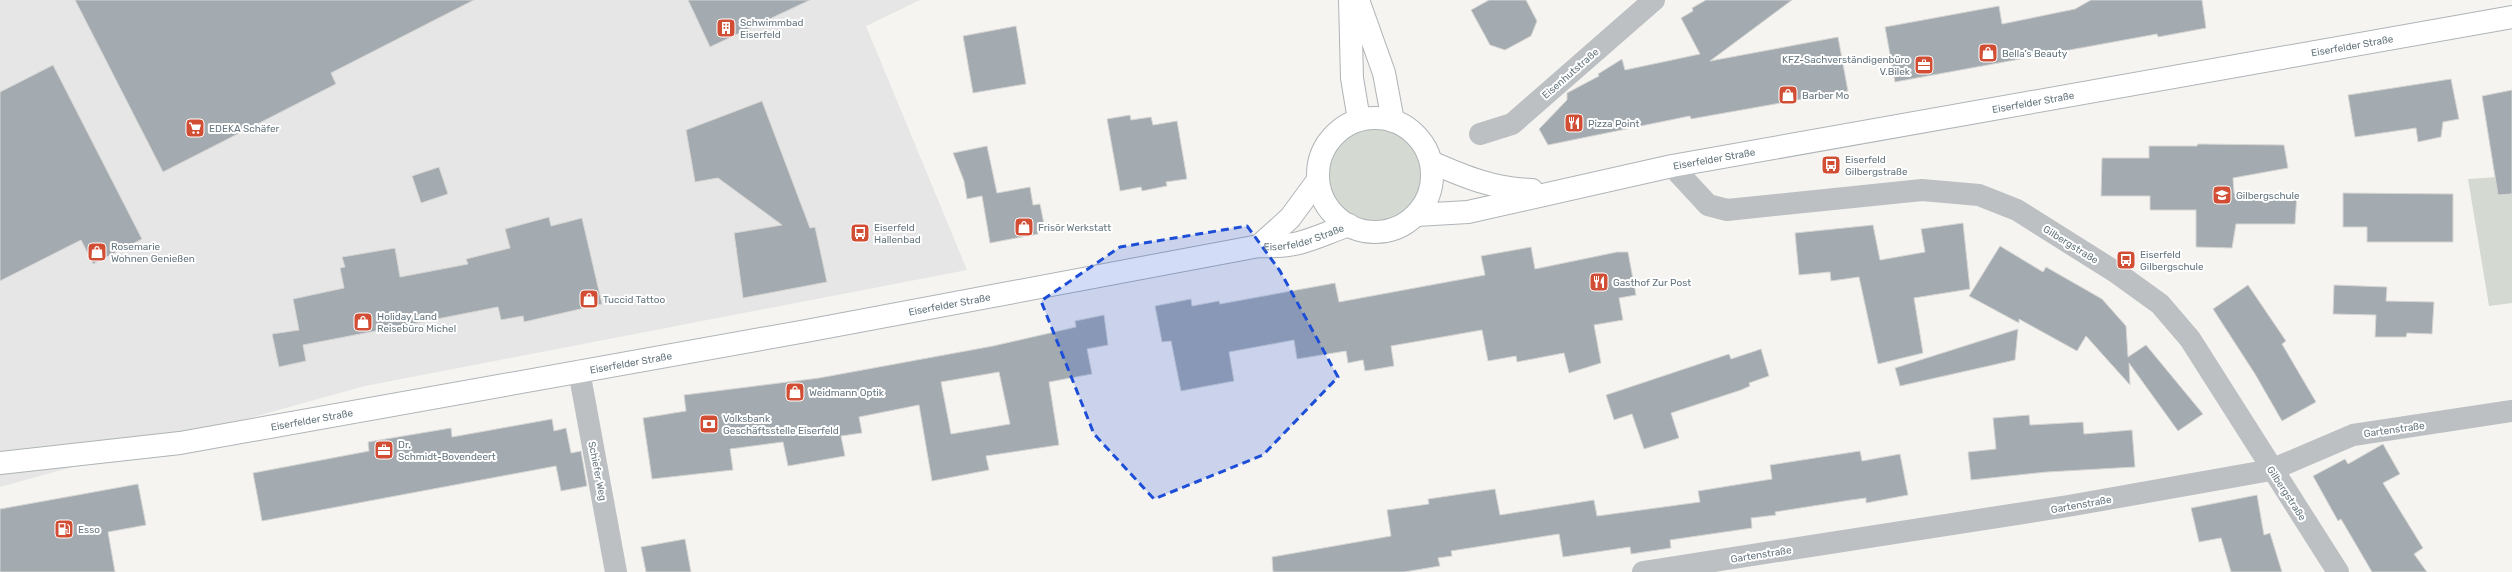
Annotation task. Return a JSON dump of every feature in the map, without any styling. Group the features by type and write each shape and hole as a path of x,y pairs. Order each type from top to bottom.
{"main road":[{"path":"1350,0 1352,78 1359,120"},
{"path":"1358,0 1384,73 1393,120"},
{"name":"Eiserfelder Straße","path":"1416,215 1468,212 1555,191 1672,166 2512,16"},
{"name":"Eiserfelder Straße","path":"1382,118 1393,120 1417,136 1426,148 1431,162 1432,181 1427,199 1416,215 1402,226 1384,232 1366,231 1349,226 1334,214 1327,204 1318,180 1319,164 1324,149 1333,136 1345,126 1359,120 1382,118"},
{"name":"Eiserfelder Straße","path":"1431,162 1475,182 1506,189 1555,191"},
{"name":"Eiserfelder Straße","path":"1259,246 1290,218 1318,180"},
{"name":"Eiserfelder Straße","path":"0,463 180,443 806,331 1259,246 1282,247 1302,244 1349,226"}],"street":[{"name":"Eisenhutstraße","path":"1480,134 1512,124 1654,0"},
{"name":"Gilbergstraße","path":"1672,166 1708,205 1727,210 1922,190 1979,195 2017,210 2117,273 2160,304 2190,339 2271,470 2338,572"},
{"name":"Schiefer Weg","path":"579,371 616,572"},
{"name":"Gartenstraße","path":"1643,572 2068,506 2271,470 2353,435 2512,411"}],"highlighted area":[{"path":"1247,226 1280,271 1338,377 1263,455 1154,499 1094,434 1041,301 1120,247"}],"shaded area":[{"path":"0,0 920,0 866,26 967,270 365,386 0,487"},
{"path":"1375,118 1386,119 1397,123 1407,128 1415,135 1422,143 1427,153 1431,164 1431,186 1427,197 1422,207 1415,215 1407,222 1397,227 1386,231 1375,232 1364,231 1353,227 1343,222 1335,215 1328,207 1323,197 1319,186 1318,175 1319,164 1323,153 1328,143 1335,135 1343,128 1353,123 1364,119"},
{"path":"2512,176 2512,303 2489,306 2468,179"}],"building":[{"name":"EDEKA Schäfer","path":"75,0 474,0 331,73 336,84 163,172"},
{"name":"Schwimmbad Eiserfeld","path":"688,0 810,0 710,47"},
{"path":"1489,0 1526,0 1537,21 1531,36 1505,50 1490,45 1471,10"},
{"path":"1706,0 1792,0 1710,61 1838,37 1848,91 1691,119 1690,116 1548,145 1539,129 1567,100 1567,93 1599,76 1598,74 1622,59 1625,70 1700,54 1681,18 1693,11 1692,8"},
{"path":"2091,0 2202,0 2206,28 2158,37 2157,34 1895,82 1885,27 1999,6 2002,24 2075,9"},
{"path":"1016,26 1026,84 973,93 963,36"},
{"path":"53,65 142,239 93,264 81,240 0,281 0,92"},
{"path":"2451,79 2459,119 2443,122 2441,137 2418,142 2416,128 2355,137 2348,95"},
{"path":"2512,90 2512,194 2498,195 2482,96"},
{"path":"762,101 810,228 815,227 827,282 743,298 734,233 782,225 718,178 695,182 686,130"},
{"path":"1130,115 1131,120 1151,117 1153,125 1177,121 1187,179 1166,182 1167,186 1142,191 1141,187 1120,191 1107,119"},
{"name":"Gilbergschule","path":"2198,144 2284,145 2288,168 2233,178 2234,193 2297,193 2295,224 2236,224 2232,248 2196,247 2196,210 2150,210 2150,196 2101,196 2102,158 2149,158 2149,146 2197,146"},
{"path":"987,146 997,193 1030,187 1033,205 1040,204 1045,229 1038,231 1038,234 990,243 982,196 967,199 964,181 953,153"},
{"path":"439,167 448,194 421,203 412,176"},
{"path":"2343,193 2453,194 2453,242 2367,242 2367,227 2343,227"},
{"path":"549,217 551,226 582,218 602,304 524,322 523,316 501,320 498,307 303,345 306,361 279,367 272,334 299,330 293,299 344,288 340,268 345,267 342,257 395,248 400,277 468,264 466,259 510,248 505,229"},
{"path":"1963,223 1970,289 1914,298 1923,353 1878,364 1859,277 1831,281 1830,272 1799,275 1795,233 1873,225 1880,260 1925,252 1921,229"},
{"path":"2000,246 2043,272 2046,267 2102,299 2126,326 2128,357 2146,345 2203,414 2178,431 2129,363 2130,385 2086,336 2077,351 2019,319 2019,323 1969,296"},
{"path":"1531,247 1535,269 1617,252 1628,252 1636,295 1619,298 1623,320 1594,325 1601,363 1569,373 1564,353 1517,362 1516,356 1488,361 1482,330 1391,346 1394,366 1365,371 1363,360 1348,363 1346,351 1297,359 1294,340 1229,352 1234,381 1181,391 1171,341 1162,342 1155,306 1191,299 1192,306 1219,301 1220,304 1335,283 1339,302 1485,275 1481,256"},
{"path":"2248,285 2286,341 2282,344 2316,402 2282,421 2255,374 2213,309"},
{"path":"2334,285 2387,287 2386,301 2434,302 2432,334 2407,333 2406,337 2375,337 2376,315 2333,314"},
{"path":"1104,315 1108,345 1087,349 1092,374 1049,382 1059,445 986,456 989,470 932,481 919,405 859,417 862,433 841,436 845,456 788,466 783,442 730,449 733,470 652,479 643,418 686,411 684,395 819,378 993,346 1076,327 1075,321","holes":["999,372 1010,424 951,434 941,382"]},
{"path":"2018,329 2015,360 1900,386 1895,368"},
{"path":"1761,349 1769,376 1749,383 1750,386 1741,390 1671,413 1679,438 1644,449 1632,414 1614,420 1606,395 1729,354 1731,359"},
{"path":"2029,415 2030,425 2083,422 2084,434 2132,430 2135,467 2047,472 1971,480 1968,452 1996,449 1993,418"},
{"path":"552,419 554,431 566,428 571,453 581,451 587,486 561,491 556,466 262,521 253,473 369,451 368,442 451,428 452,437"},
{"path":"2383,444 2400,474 2383,483 2423,548 2414,554 2427,572 2372,572 2341,519 2338,521 2313,476 2345,459 2348,464"},
{"path":"1860,451 1862,461 1900,454 1908,495 1866,503 1866,498 1775,512 1776,515 1751,518 1752,528 1670,540 1671,548 1631,554 1630,547 1563,557 1559,534 1451,551 1452,556 1438,558 1440,566 1404,572 1273,572 1272,557 1391,536 1387,510 1429,504 1428,499 1495,489 1500,515 1594,500 1597,516 1700,502 1698,491 1772,479 1770,465"},
{"name":"Esso","path":"138,484 146,525 108,532 115,572 0,572 0,509"},
{"path":"2257,495 2264,535 2270,533 2282,572 2231,572 2221,538 2199,542 2191,508"},
{"path":"685,539 691,572 646,572 641,547"}],"place":[{"name":"Schwimmbad Eiserfeld","path":"726,28"},
{"name":"Bella's Beauty","path":"1988,53"},
{"name":"KFZ-Sachverständigenbüro V.Bilek","path":"1924,65"},
{"name":"Barber Mo","path":"1788,95"},
{"name":"Pizza Point","path":"1574,123"},
{"name":"EDEKA Schäfer","path":"195,128"},
{"name":"Eiserfeld Gilbergstraße","path":"1831,165"},
{"name":"Gilbergschule","path":"2222,195"},
{"name":"Frisör Werkstatt","path":"1024,227"},
{"name":"Eiserfeld Hallenbad","path":"860,233"},
{"name":"Rosemarie Wohnen Genießen","path":"97,252"},
{"name":"Eiserfeld Gilbergschule","path":"2126,260"},
{"name":"Gasthof Zur Post","path":"1599,282"},
{"name":"Tuccid Tattoo","path":"589,299"},
{"name":"Holiday Land Reisebüro Michel","path":"363,322"},
{"name":"Weidmann Optik","path":"795,392"},
{"name":"Volksbank Geschäftsstelle Eiserfeld","path":"709,424"},
{"name":"Dr. Schmidt-Bovendeert","path":"384,450"},
{"name":"Esso","path":"64,529"}]}
